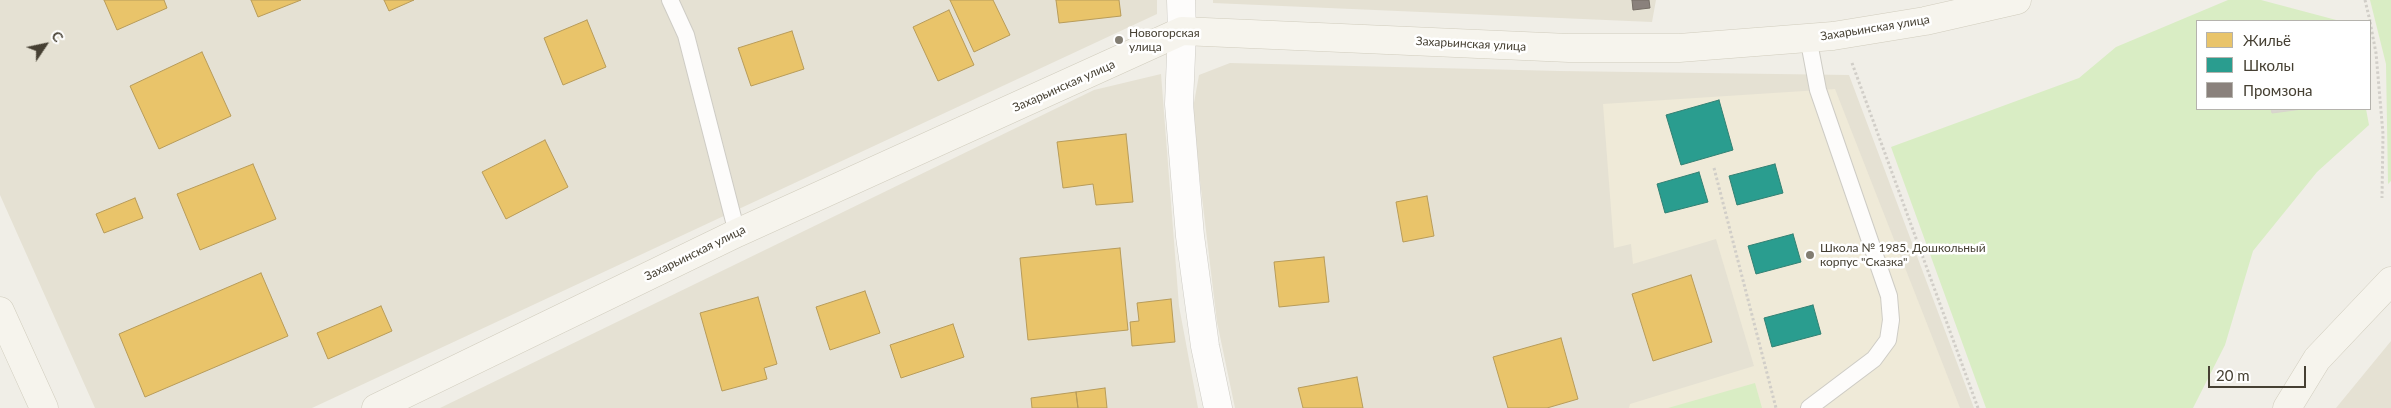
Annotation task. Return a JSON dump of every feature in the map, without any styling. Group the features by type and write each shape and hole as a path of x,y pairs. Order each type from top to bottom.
{"street":[{"path":"1181,0 1182,30 1179,104 1190,236 1205,346 1218,408"},
{"name":"Захарьинская улица","path":"376,408 737,233 1182,30 1569,48 1678,48 1841,34 1925,21 2017,0"},
{"path":"2287,408 2317,359 2391,281"},
{"path":"0,311 44,408"}],"lane":[{"path":"670,0 686,35 737,233"},
{"path":"1808,38 1818,90 1889,296 1891,320 1888,340 1874,359 1810,408"}],"path":[{"path":"2365,0 2370,20"},
{"path":"2371,27 2376,52 2383,134 2382,198"},
{"path":"1841,34 1978,408"},
{"path":"1714,168 1776,408"}],"shaded area":[{"path":"0,0 1157,0 1157,14 312,408 95,408 0,195"},
{"path":"1213,0 1656,0 1652,22 1213,3"},
{"path":"1230,63 1560,71 1849,75 1974,408 1235,408 1217,322 1192,114 1199,75"},
{"path":"1161,74 1179,306 1198,408 440,408 1094,90"},
{"name":"Школа № 1985. Дошкольный корпус \"Сказка\"","path":"1835,89 1960,408 1629,408 1630,404 1754,366 1716,239 1633,264 1631,244 1614,248 1603,104"},
{"path":"2391,341 2391,408 2336,408"}],"green space":[{"path":"2228,0 2261,0 2336,20 2196,20 2196,110 2366,110 2369,125 2317,172 2253,251 2225,345 2193,408 1986,408 1891,147 2079,78 2116,47"},
{"path":"2370,0 2391,0 2391,181 2388,184 2386,64"},
{"path":"1755,383 1762,408 1668,408"}],"building: Жильё":[{"path":"104,0 164,0 167,8 117,30"},
{"path":"251,0 301,0 258,17"},
{"path":"384,0 414,0 389,11"},
{"path":"950,0 993,0 1010,35 974,52"},
{"path":"1056,0 1119,0 1121,16 1059,23"},
{"path":"949,10 974,65 938,81 913,27"},
{"path":"587,20 606,67 563,85 544,38"},
{"path":"792,31 804,69 751,86 738,48"},
{"path":"202,52 231,116 159,149 130,86"},
{"path":"1126,134 1133,202 1096,205 1093,184 1063,188 1057,142"},
{"path":"545,140 568,187 506,219 482,172"},
{"path":"253,164 276,219 200,250 177,194"},
{"path":"1427,196 1434,236 1403,242 1396,202"},
{"path":"135,198 143,218 104,233 96,214"},
{"path":"1120,248 1128,330 1028,340 1020,258"},
{"path":"1324,257 1329,302 1279,307 1274,262"},
{"path":"261,273 288,336 145,397 119,334"},
{"path":"1691,275 1712,342 1653,361 1632,294"},
{"path":"865,291 880,333 830,350 816,307"},
{"path":"758,297 777,364 764,368 767,379 722,391 700,313"},
{"path":"1171,299 1175,342 1132,346 1130,322 1139,321 1137,303"},
{"path":"381,306 392,331 328,359 317,333"},
{"path":"953,324 964,357 901,378 890,345"},
{"path":"1561,338 1578,399 1547,408 1508,408 1493,357"},
{"path":"1357,377 1363,408 1303,408 1298,388"},
{"path":"1105,388 1107,408 1078,408 1076,392"},
{"path":"1076,392 1078,408 1032,408 1031,398"}],"building: Школы":[{"path":"1719,100 1733,150 1681,165 1666,115"},
{"path":"1775,164 1783,193 1737,205 1729,176"},
{"path":"1699,172 1708,202 1665,213 1657,184"},
{"path":"1793,234 1801,262 1756,274 1748,246"},
{"path":"1813,305 1821,334 1772,347 1764,318"}],"building: Промзона":[{"path":"1632,0 1649,0 1650,8 1633,10"}],"building: Прочее":[{"path":"2271,110 2294,110 2272,113"}],"place":[{"name":"Новогорская улица","path":"1119,40"},
{"name":"Школа № 1985. Дошкольный корпус \"Сказка\"","path":"1810,255"}]}
